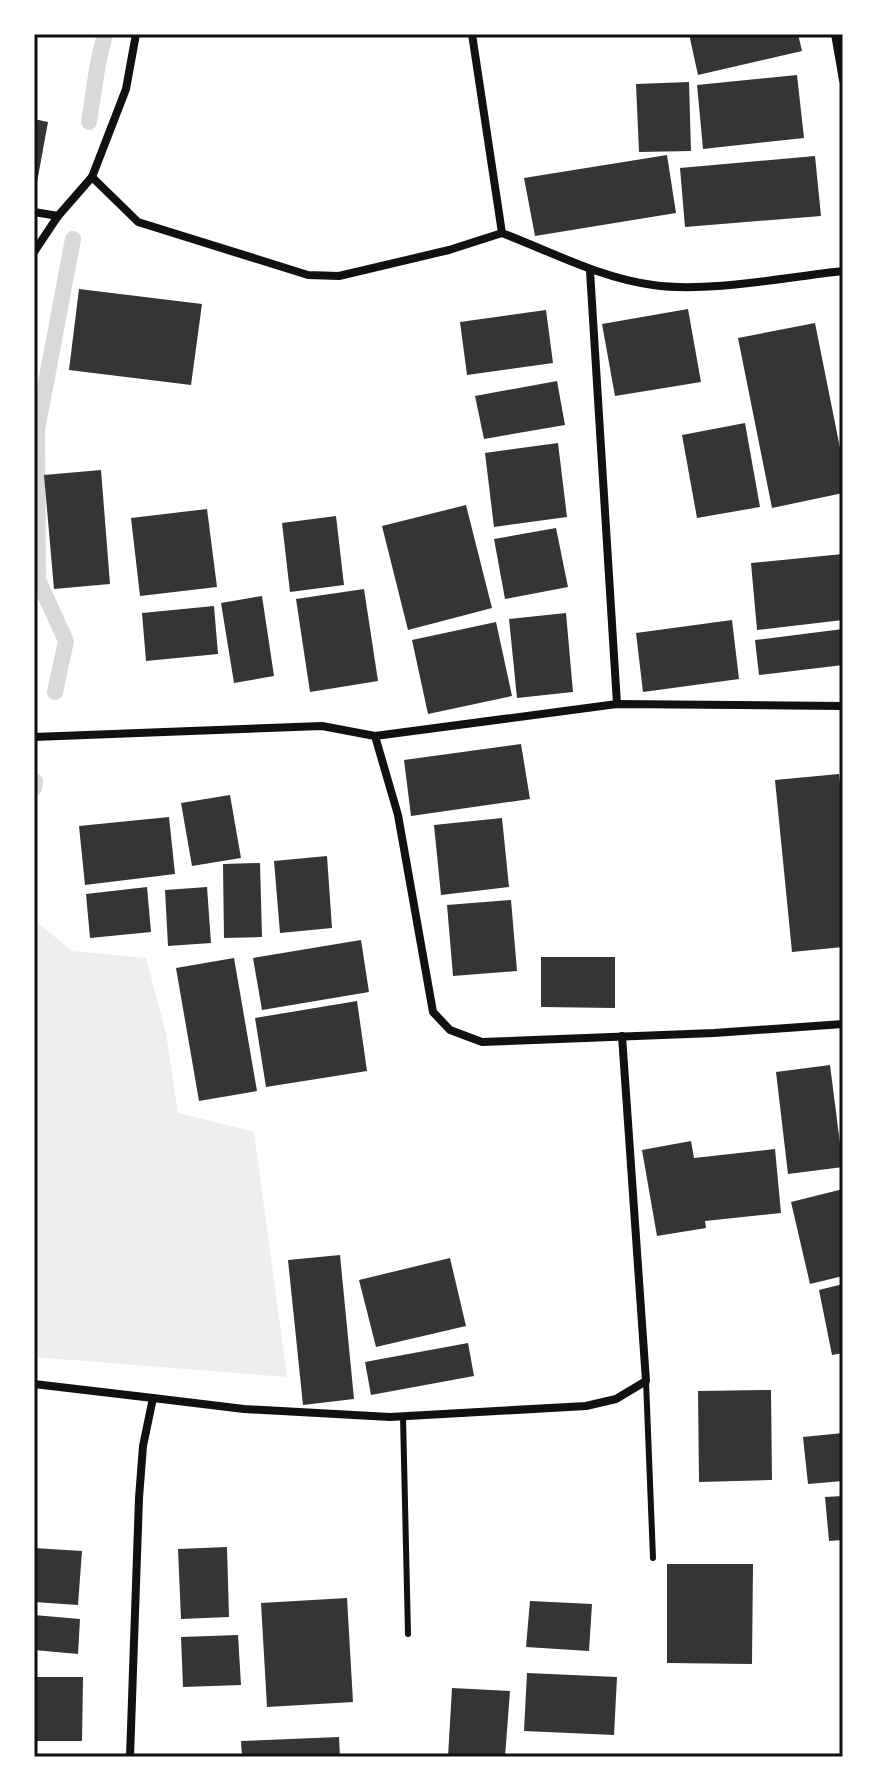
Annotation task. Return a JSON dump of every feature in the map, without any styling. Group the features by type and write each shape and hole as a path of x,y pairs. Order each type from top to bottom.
{"street":[{"path":"34,252 58,216 92,177 126,89 136,34"},
{"path":"472,34 502,233"},
{"path":"835,34 843,80"},
{"path":"92,177 138,222 308,275 339,276 449,250 502,233 560,255 590,271 653,285 697,287 843,271"},
{"path":"34,212 58,216"},
{"path":"590,271 617,704"},
{"path":"34,737 322,726 375,736 617,704 843,706"},
{"path":"375,736 398,815 433,1012 450,1030 482,1042 843,1024"},
{"path":"34,1384 244,1409 403,1416 586,1406 616,1399 646,1381 622,1036"},
{"path":"130,1757 139,1498 143,1446 153,1398"}],"lane":[{"path":"646,1381 653,1558"},
{"path":"403,1416 408,1634"}],"shaded area":[{"path":"34,920 72,951 146,958 166,1033 178,1113 254,1132 287,1377 34,1357"}],"building":[{"path":"689,34 798,34 802,51 698,75"},
{"path":"797,75 804,138 703,149 697,85"},
{"path":"689,82 691,151 639,152 636,84"},
{"path":"34,119 48,122 36,188 34,188"},
{"path":"667,155 676,213 535,236 524,178"},
{"path":"815,156 821,216 685,227 680,168"},
{"path":"79,289 202,304 191,385 69,370"},
{"path":"688,309 701,382 615,396 602,324"},
{"path":"546,310 553,363 467,375 460,322"},
{"path":"815,323 843,463 843,493 772,508 738,338"},
{"path":"557,381 565,425 484,439 475,396"},
{"path":"745,423 760,507 697,518 682,435"},
{"path":"558,443 567,517 494,527 485,453"},
{"path":"101,470 110,584 54,589 44,475"},
{"path":"466,505 492,608 408,630 382,526"},
{"path":"207,509 217,587 140,596 131,518"},
{"path":"336,516 344,585 290,592 282,523"},
{"path":"556,528 568,587 505,599 494,539"},
{"path":"843,554 843,620 757,630 751,563"},
{"path":"364,589 378,681 310,692 296,599"},
{"path":"262,596 274,676 234,683 221,603"},
{"path":"214,606 218,654 146,661 142,613"},
{"path":"566,613 573,692 517,698 509,619"},
{"path":"732,620 739,679 643,692 636,633"},
{"path":"496,622 512,696 428,714 412,640"},
{"path":"843,629 843,665 759,675 755,640"},
{"path":"521,744 530,799 411,816 404,760"},
{"path":"839,774 843,812 843,947 792,952 775,780"},
{"path":"230,795 241,858 192,866 181,803"},
{"path":"169,817 175,874 85,885 79,826"},
{"path":"502,818 509,887 441,895 434,825"},
{"path":"327,856 332,928 280,933 274,861"},
{"path":"260,863 262,937 224,938 223,864"},
{"path":"147,887 151,932 90,938 86,894"},
{"path":"207,887 211,943 168,946 165,890"},
{"path":"511,900 517,971 453,976 447,905"},
{"path":"361,940 369,992 262,1010 253,958"},
{"path":"541,957 615,957 615,1008 541,1007"},
{"path":"234,958 257,1091 199,1101 176,968"},
{"path":"357,1001 367,1071 266,1087 255,1018"},
{"path":"830,1065 843,1167 788,1174 776,1072"},
{"path":"691,1141 694,1158 775,1149 781,1213 705,1221 706,1228 657,1236 642,1150"},
{"path":"843,1189 843,1276 810,1284 791,1202"},
{"path":"340,1255 354,1399 303,1405 288,1260"},
{"path":"450,1258 466,1326 376,1347 359,1280"},
{"path":"843,1284 843,1353 832,1355 819,1290"},
{"path":"468,1343 474,1376 371,1395 365,1362"},
{"path":"771,1390 772,1480 699,1482 698,1391"},
{"path":"843,1433 843,1481 808,1484 803,1437"},
{"path":"843,1496 843,1540 829,1541 825,1497"},
{"path":"227,1547 229,1617 181,1619 178,1549"},
{"path":"34,1548 82,1551 78,1605 34,1602"},
{"path":"667,1564 753,1564 752,1664 667,1663"},
{"path":"347,1598 353,1702 267,1707 261,1603"},
{"path":"530,1601 592,1604 589,1651 526,1647"},
{"path":"34,1615 80,1619 78,1654 34,1650"},
{"path":"238,1635 241,1685 183,1687 181,1637"},
{"path":"527,1673 617,1677 614,1735 524,1731"},
{"path":"34,1677 83,1677 82,1741 34,1741"},
{"path":"452,1688 510,1691 505,1757 448,1757"},
{"path":"339,1737 340,1757 242,1757 241,1741"}],"waterway":[{"path":"89,122 105,34"},
{"path":"55,692 66,641 38,580 37,430 73,239"},
{"path":"34,788 35,781"}]}
